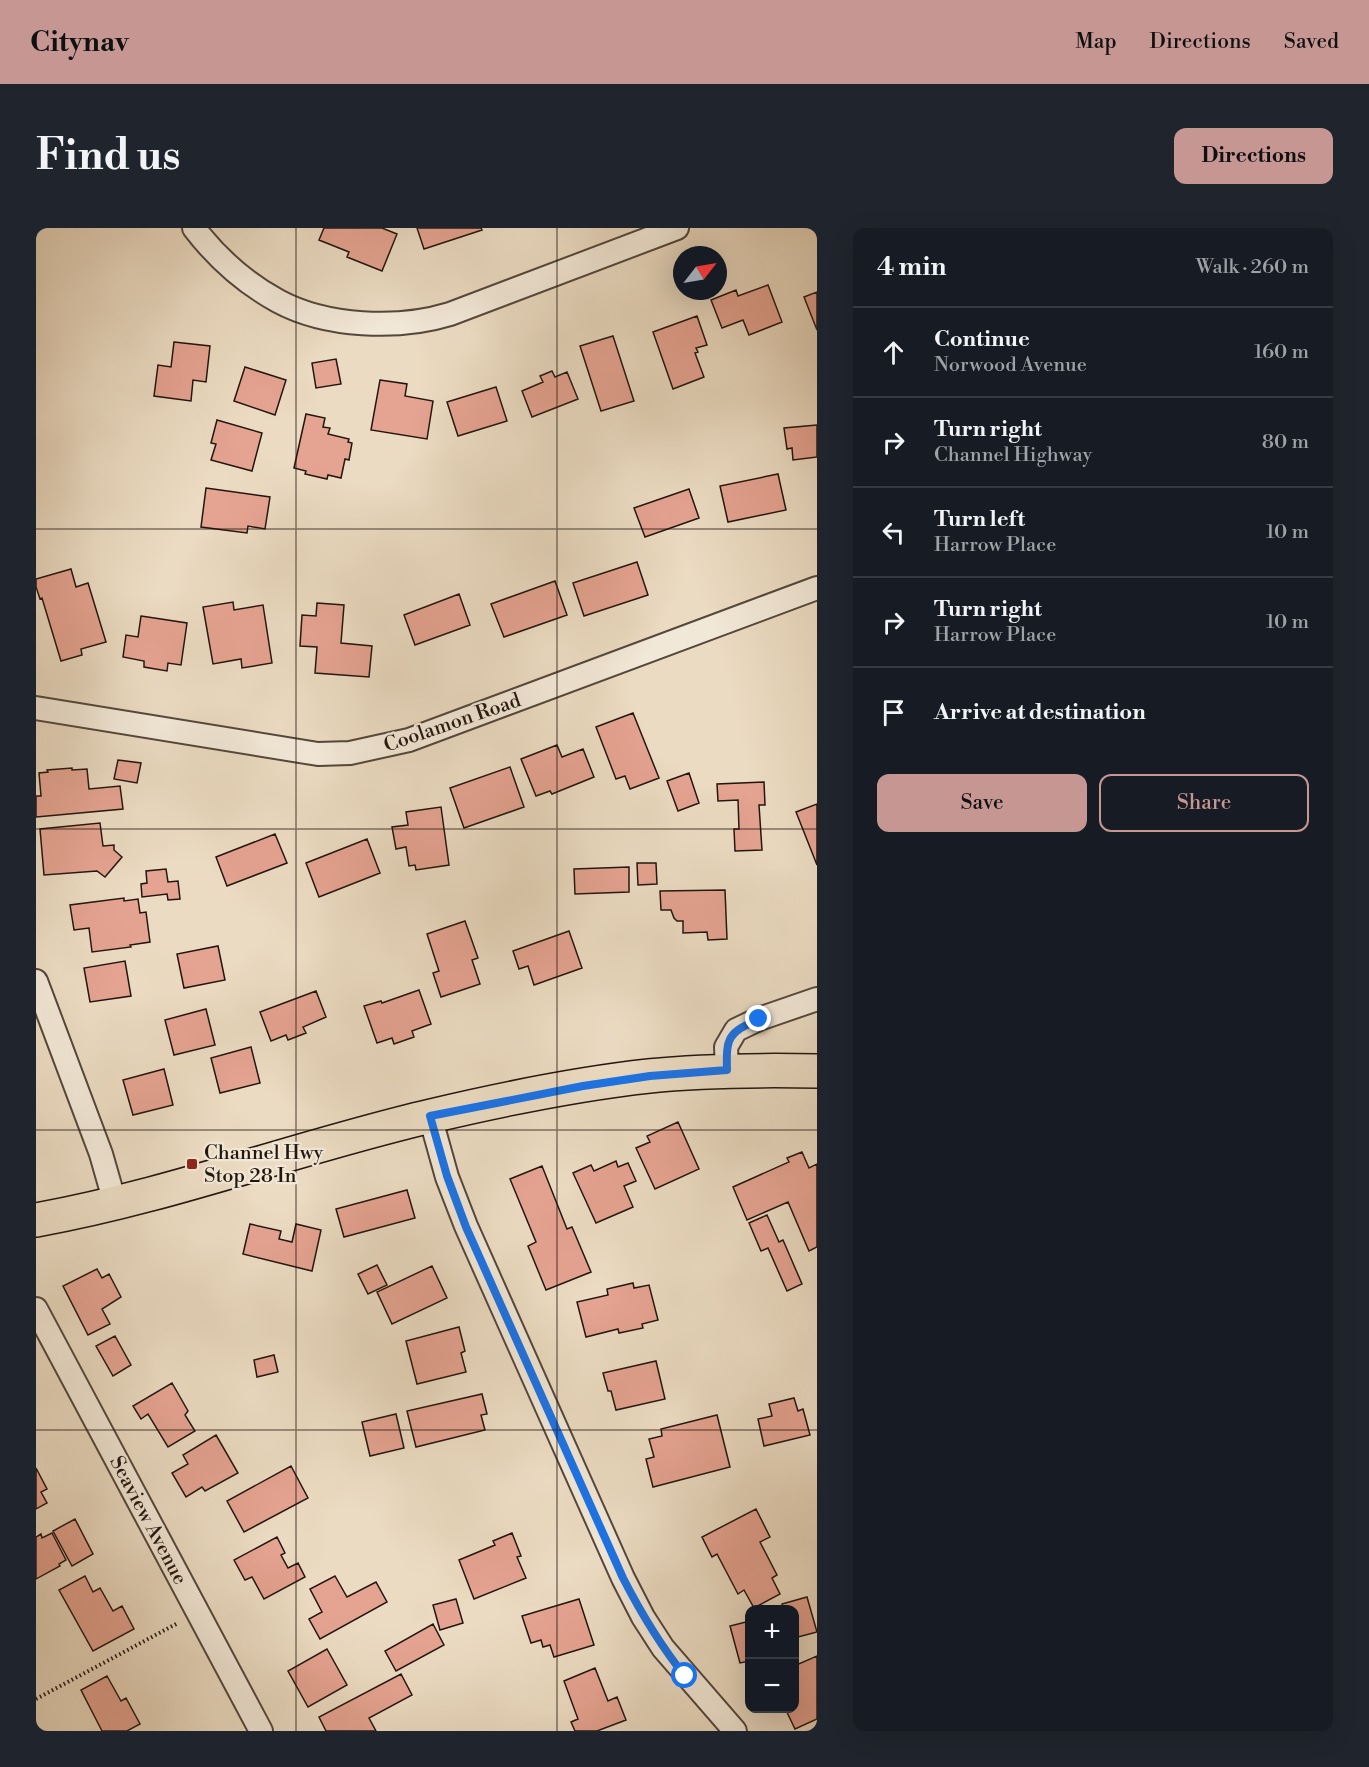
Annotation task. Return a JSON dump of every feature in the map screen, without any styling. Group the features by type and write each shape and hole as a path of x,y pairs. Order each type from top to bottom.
{"main road":[{"path":"36,1220 115,1203 430,1116 583,1086 650,1076 727,1070 817,1071"}],"street":[{"path":"194,228 224,263 253,286 279,302 310,313 371,324 427,321 450,314 677,228"},
{"name":"Coolamon Road","path":"36,708 318,754 350,753 409,740 817,588"},
{"path":"36,981 101,1154 115,1203"},
{"path":"727,1070 726,1047 736,1030 759,1019 817,999"},
{"path":"430,1116 447,1176 466,1227 628,1588 663,1648 735,1731"},
{"name":"Seaview Avenue","path":"36,1309 261,1731"}],"path":[{"path":"36,1700 198,1612"}],"building":[{"path":"324,228 382,228 397,234 382,271 347,257 349,252 319,240"},
{"path":"417,228 481,228 482,230 424,249"},
{"path":"768,285 782,322 749,335 743,320 722,328 711,300 727,300 727,294 736,290 738,296"},
{"path":"817,292 817,330 804,297"},
{"path":"697,316 707,345 696,348 698,352 695,353 704,377 673,389 653,332"},
{"path":"613,336 634,401 601,411 580,346"},
{"path":"174,342 210,346 206,382 193,380 191,401 154,396 158,365 171,367"},
{"path":"336,359 341,384 316,388 312,363"},
{"path":"245,367 286,380 275,415 234,401"},
{"path":"552,371 555,377 567,372 578,399 532,417 522,391 543,382 540,376"},
{"path":"380,380 407,384 405,396 433,401 427,439 371,430"},
{"path":"496,387 507,421 458,436 447,402"},
{"path":"306,414 325,418 323,427 330,428 328,434 349,439 348,442 352,443 349,460 345,459 341,478 328,475 327,479 305,474 306,471 294,468"},
{"path":"217,420 262,433 252,471 211,460 216,444 211,443"},
{"path":"817,425 817,457 793,460 792,448 787,449 784,428"},
{"path":"778,474 786,510 728,522 720,486"},
{"path":"206,488 270,497 265,529 248,526 247,533 201,527"},
{"path":"689,489 699,518 645,537 634,508"},
{"path":"637,562 648,595 584,616 573,583"},
{"path":"71,569 76,587 88,583 106,642 81,649 82,655 61,661 42,598 40,599 36,587 36,579"},
{"path":"555,581 567,615 504,637 491,604"},
{"path":"459,594 470,625 415,645 404,615"},
{"path":"233,602 234,610 263,605 272,663 242,668 241,659 213,664 203,607"},
{"path":"317,603 344,605 341,643 372,646 369,677 315,673 317,647 300,646 302,615 316,616"},
{"path":"141,616 187,623 181,665 168,663 167,671 144,667 144,661 123,657 126,635 138,637"},
{"path":"633,713 659,778 630,789 625,776 616,779 596,727"},
{"path":"557,745 562,757 583,749 594,777 552,794 550,791 536,796 521,759"},
{"path":"118,760 141,763 137,783 114,779"},
{"path":"510,767 524,807 464,828 450,788"},
{"path":"72,768 72,770 87,769 89,789 120,786 123,809 36,817 36,796 41,796 39,773"},
{"path":"689,773 699,803 678,811 667,781"},
{"path":"764,782 765,805 759,805 762,850 735,851 734,829 739,829 738,800 718,801 717,784"},
{"path":"817,804 817,865 796,812"},
{"path":"441,807 449,865 416,870 415,865 409,866 406,847 396,849 392,827 408,825 406,812"},
{"path":"100,823 103,846 114,845 114,850 122,857 105,877 97,871 44,875 40,829"},
{"path":"275,834 287,863 227,886 216,857"},
{"path":"367,839 380,873 319,897 306,863"},
{"path":"637,863 656,863 657,884 638,885"},
{"path":"629,867 629,892 575,894 574,869"},
{"path":"166,869 168,882 178,881 180,899 168,900 167,894 142,897 141,884 147,883 146,871"},
{"path":"725,890 727,939 708,940 707,932 683,933 683,921 677,921 671,910 661,910 660,891"},
{"path":"124,898 124,901 138,899 140,913 146,912 150,942 92,952 89,928 74,930 70,905"},
{"path":"465,921 478,958 472,960 480,984 441,997 433,973 439,971 427,934"},
{"path":"569,931 582,968 534,985 528,966 519,969 513,951"},
{"path":"218,946 225,980 184,988 177,954"},
{"path":"125,961 131,996 90,1002 84,968"},
{"path":"419,990 431,1024 412,1031 414,1037 394,1044 392,1038 377,1043 364,1006 381,1001 382,1003"},
{"path":"316,991 326,1017 303,1027 306,1033 288,1040 286,1035 271,1041 260,1012"},
{"path":"206,1009 215,1045 174,1055 165,1020"},
{"path":"251,1047 260,1083 220,1093 211,1058"},
{"path":"164,1069 173,1105 133,1115 123,1080"},
{"path":"678,1122 699,1169 655,1189 636,1148 650,1142 647,1136"},
{"path":"802,1152 809,1168 817,1164 817,1247 809,1251 788,1202 747,1220 733,1187 789,1162 787,1158"},
{"path":"616,1161 618,1167 628,1163 636,1181 624,1186 633,1207 596,1223 573,1173 591,1165 594,1171"},
{"path":"542,1166 567,1229 572,1227 591,1272 546,1290 528,1246 536,1242 510,1179"},
{"path":"407,1190 415,1218 344,1237 336,1209"},
{"path":"767,1215 779,1242 783,1240 802,1284 787,1291 768,1248 761,1251 749,1223"},
{"path":"250,1224 281,1231 279,1239 292,1242 296,1224 321,1230 312,1271 243,1254"},
{"path":"377,1265 387,1285 368,1294 358,1274"},
{"path":"432,1266 447,1298 392,1324 377,1292"},
{"path":"97,1269 102,1278 109,1274 121,1297 102,1309 110,1324 88,1335 63,1286"},
{"path":"633,1283 634,1288 649,1285 658,1320 642,1324 643,1328 619,1333 618,1329 586,1337 577,1302 608,1295 607,1289"},
{"path":"459,1327 465,1351 461,1353 466,1372 417,1384 406,1341"},
{"path":"115,1336 131,1365 113,1376 96,1346"},
{"path":"274,1355 278,1372 257,1377 254,1360"},
{"path":"656,1361 665,1399 616,1410 603,1373"},
{"path":"172,1383 188,1411 185,1415 195,1431 168,1447 148,1414 141,1419 133,1406"},
{"path":"482,1394 487,1414 481,1415 485,1430 416,1447 407,1411"},
{"path":"794,1398 798,1411 803,1409 810,1435 764,1446 758,1419 772,1416 769,1404"},
{"path":"396,1414 404,1448 370,1456 362,1422"},
{"path":"717,1415 730,1467 653,1487 646,1459 654,1457 649,1439 662,1436 661,1429"},
{"path":"216,1435 238,1473 205,1491 202,1487 186,1497 172,1473 188,1464 183,1455"},
{"path":"291,1466 308,1498 244,1532 227,1501"},
{"path":"36,1468 47,1489 41,1492 47,1503 36,1509"},
{"path":"756,1509 770,1537 760,1542 777,1575 772,1578 780,1594 760,1605 752,1605 744,1590 738,1594 717,1554 712,1557 702,1537"},
{"path":"75,1519 93,1554 72,1566 53,1531"},
{"path":"52,1533 66,1560 59,1564 60,1566 36,1579 36,1537 41,1534 42,1538"},
{"path":"512,1533 521,1556 517,1557 526,1578 474,1599 459,1560 495,1545 493,1541"},
{"path":"277,1537 285,1553 281,1555 288,1568 298,1563 305,1577 264,1599 252,1577 245,1580 234,1560"},
{"path":"85,1576 93,1592 100,1588 113,1611 122,1606 134,1629 93,1651 59,1590"},
{"path":"335,1576 347,1597 376,1582 387,1602 320,1639 309,1619 322,1612 310,1589"},
{"path":"807,1597 817,1632 799,1637 799,1605 782,1604"},
{"path":"456,1599 463,1623 440,1630 433,1605"},
{"path":"579,1599 594,1645 554,1657 550,1645 543,1647 541,1640 531,1643 522,1616"},
{"path":"745,1622 745,1662 740,1663 730,1626"},
{"path":"433,1624 444,1645 396,1671 385,1651"},
{"path":"327,1649 347,1685 308,1707 288,1671"},
{"path":"817,1656 817,1719 795,1729 787,1713 799,1713 799,1664"},
{"path":"595,1668 608,1701 617,1697 626,1720 597,1731 575,1731 571,1722 578,1719 564,1681"},
{"path":"401,1674 412,1695 369,1718 376,1731 326,1731 319,1717"},
{"path":"107,1676 121,1701 126,1698 140,1724 127,1731 102,1731 81,1690"}],"place":[{"name":"Channel Hwy Stop 28 In","path":"192,1164"}],"route":[{"path":"685,1676 643,1617 623,1578 466,1227 447,1176 430,1116 583,1086 650,1076 727,1070 726,1047 731,1037 736,1030 759,1019"}]}
